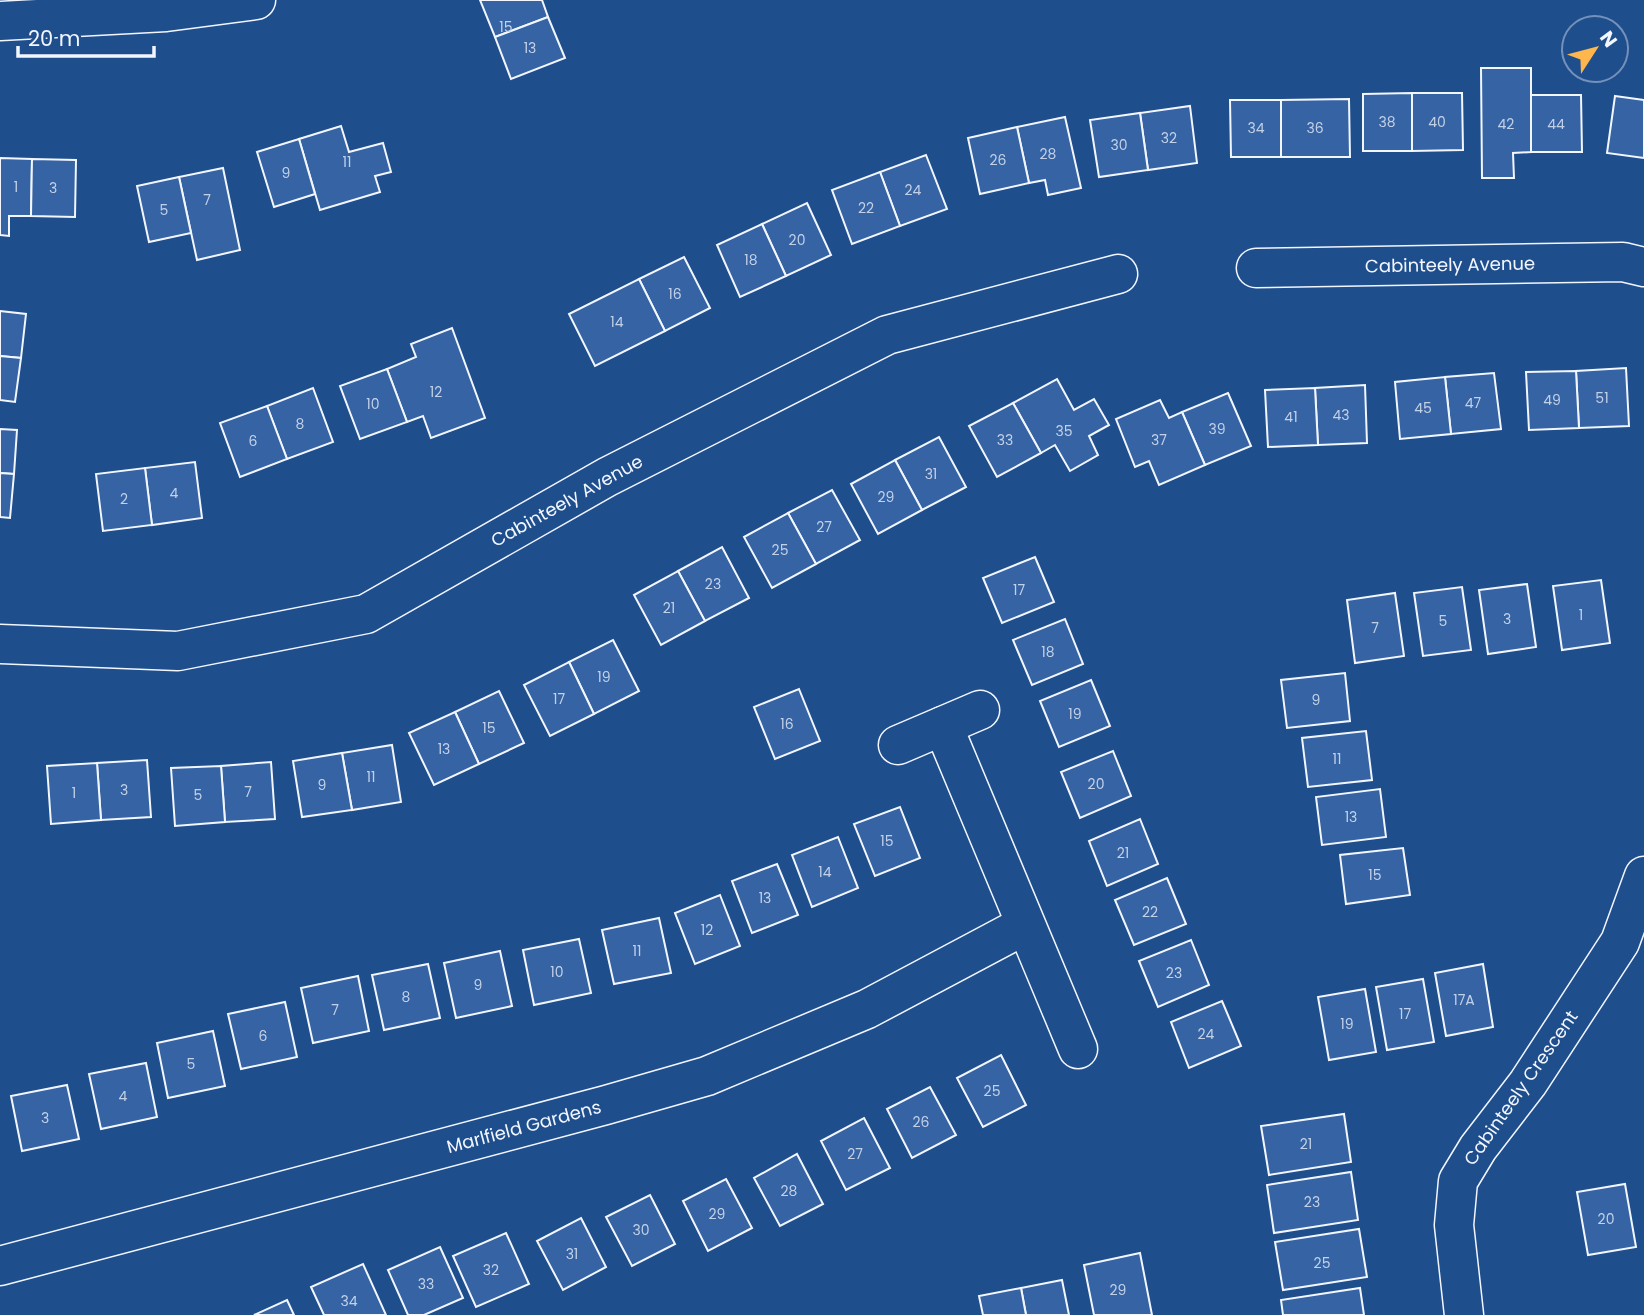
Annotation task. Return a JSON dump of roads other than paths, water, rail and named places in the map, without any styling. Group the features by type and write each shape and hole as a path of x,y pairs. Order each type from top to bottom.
{"street":[{"path":"0,21 166,12 256,0"},
{"name":"Cabinteely Avenue","path":"1256,268 1623,262 1644,267"},
{"name":"Cabinteely Avenue","path":"0,644 178,651 366,614 607,477 887,335 1118,274"},
{"path":"898,745 980,710"},
{"path":"943,726 1078,1049"},
{"name":"Cabinteely Crescent","path":"1464,1315 1454,1226 1458,1181 1478,1148 1528,1083 1620,942 1644,876"},
{"name":"Marlfield Gardens","path":"0,1266 707,1076 867,1009 1025,925"}]}
